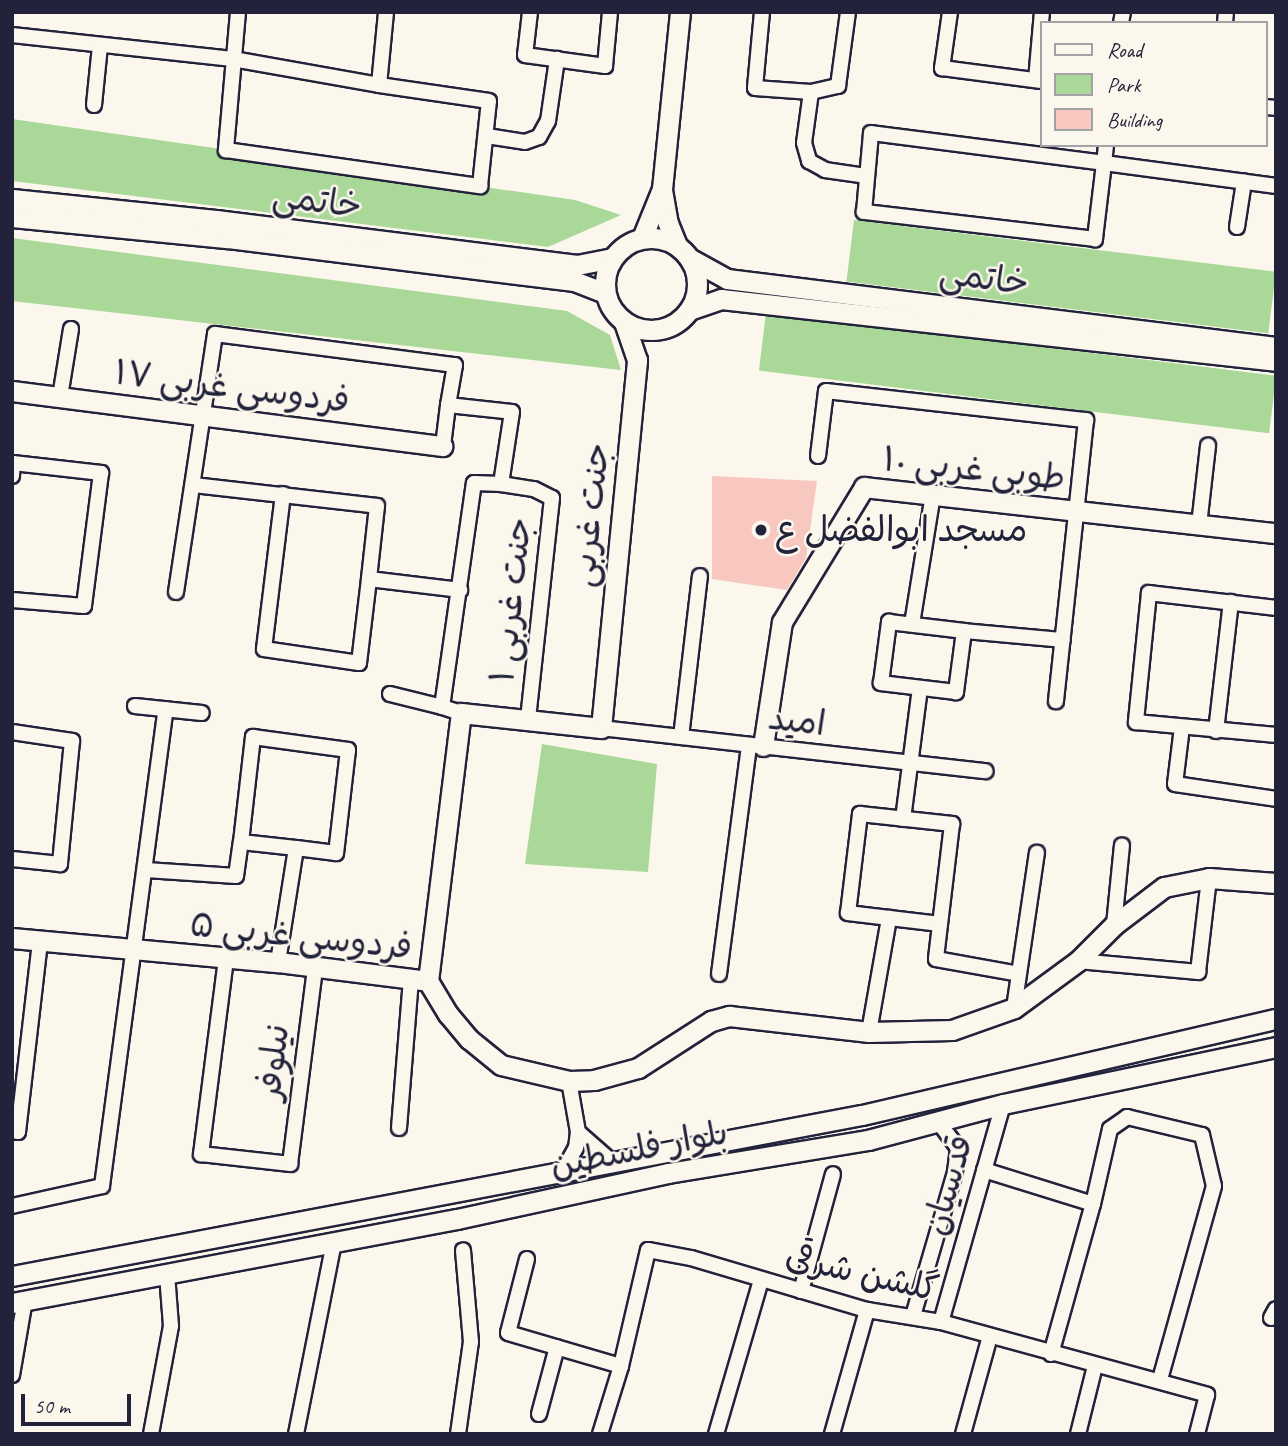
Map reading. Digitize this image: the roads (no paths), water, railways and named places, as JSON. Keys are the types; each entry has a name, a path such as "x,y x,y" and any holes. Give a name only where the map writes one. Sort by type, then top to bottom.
{"main road":[{"path":"680,12 662,189 668,223 683,252 697,284 683,316 650,330 624,322 615,314 605,293 604,281 612,258 630,242 642,238 654,237 683,252"},
{"path":"642,238 662,189"},
{"name":"خاتمی","path":"12,199 216,220 577,265 612,258"},
{"name":"خاتمی","path":"12,217 228,238 575,282 605,293"},
{"name":"خاتمی","path":"683,252 727,279 1276,347"},
{"name":"خاتمی","path":"683,316 721,299 1276,362"},
{"name":"جنت غربی","path":"601,728 636,372 649,347 683,316"},
{"path":"624,322 635,351 636,372"},
{"name":"فردوسی غربی ۱۷","path":"12,391 443,446"},
{"name":"طوبی غربی ۱۰","path":"756,745 782,622 864,487 1276,533"},
{"path":"420,980 461,713 601,728"},
{"name":"فردوسی غربی ۵","path":"12,938 278,962 420,980 456,1023 502,1065 569,1081 594,1080 638,1068 711,1021 729,1016 869,1032 952,1030 1014,1008 1078,961 1114,925 1164,887 1209,878 1276,883"},
{"name":"بلوار فلسطین","path":"12,1276 862,1115 1276,1019"},
{"name":"بلوار فلسطین","path":"19,1302 334,1242 668,1173 868,1140 1003,1104 1276,1047"},
{"path":"862,1115 868,1140"}],"street":[{"path":"12,35 233,59 489,101 480,186 226,150 233,59 238,12"},
{"path":"379,85 386,12"},
{"path":"530,12 525,55 605,66 610,12"},
{"path":"762,12 755,88 811,92 838,86 848,12"},
{"path":"950,12 942,68 1039,80 1040,57"},
{"path":"94,105 100,46"},
{"path":"487,136 525,142 539,137 548,121 557,59"},
{"path":"811,92 804,143 809,161 825,170 866,176"},
{"path":"1106,147 1104,163 1095,239 864,212 871,133 1104,163 1276,186"},
{"path":"1237,227 1244,182"},
{"path":"60,397 71,329"},
{"path":"176,592 215,334 455,365 443,446"},
{"path":"818,456 826,391 1086,420 1056,701"},
{"path":"442,707 474,482 501,484 512,412 448,405"},
{"path":"1199,524 1208,446"},
{"path":"12,476 13,463 101,473 84,606 12,600"},
{"name":"جنت غربی ۱","path":"501,484 534,489 552,498 528,720"},
{"path":"194,485 283,494 377,506 359,663 264,649 283,494"},
{"path":"912,625 933,495"},
{"path":"681,737 700,576"},
{"path":"369,579 460,590"},
{"path":"1276,608 1149,593 1136,722 1276,735"},
{"path":"1216,731 1231,603"},
{"path":"964,631 956,692 881,683 888,622 1063,640"},
{"path":"903,819 920,688"},
{"path":"390,694 461,713"},
{"path":"135,706 202,713"},
{"path":"12,1206 102,1186 166,709"},
{"path":"1182,727 1175,784 1276,799"},
{"name":"امید","path":"601,728 911,765 986,771"},
{"path":"12,732 72,741 60,864 12,859"},
{"path":"146,870 236,876 253,737 348,750 336,853 241,842"},
{"path":"719,974 756,745"},
{"path":"940,923 848,913 860,814 952,824 936,959 1019,974"},
{"path":"1114,925 1122,845"},
{"path":"278,962 296,848"},
{"path":"1014,1008 1037,853"},
{"path":"1078,961 1198,972 1209,878"},
{"path":"869,1032 889,918"},
{"path":"12,1131 18,1132 40,942"},
{"name":"نیلوفر","path":"226,959 201,1154 290,1164 314,968"},
{"path":"399,1128 420,980"},
{"path":"563,1171 576,1148 578,1132 569,1081"},
{"name":"قدسیان","path":"941,1322 1003,1104"},
{"path":"1051,1354 1093,1204 1110,1129 1127,1117 1202,1135 1214,1186 1160,1380"},
{"name":"قدسیان","path":"913,1316 956,1172 958,1148 938,1121"},
{"path":"578,1132 611,1161"},
{"path":"984,1170 1093,1204"},
{"path":"801,1291 833,1174"},
{"path":"296,1434 334,1242"},
{"path":"458,1434 471,1342 463,1250"},
{"name":"گلشن شرقی","path":"600,1434 621,1366 648,1250 691,1258 867,1310 941,1322 1207,1395 1196,1434"},
{"path":"527,1259 508,1333 621,1366"},
{"path":"151,1434 171,1326 167,1274"},
{"path":"716,1434 761,1280"},
{"path":"12,1375 19,1302"},
{"path":"832,1434 867,1310"},
{"path":"963,1434 990,1336"},
{"path":"538,1414 557,1347"},
{"path":"1078,1434 1095,1366"}],"place":[{"name":"مسجد ابوالفضل ع","path":"761,530"}]}
